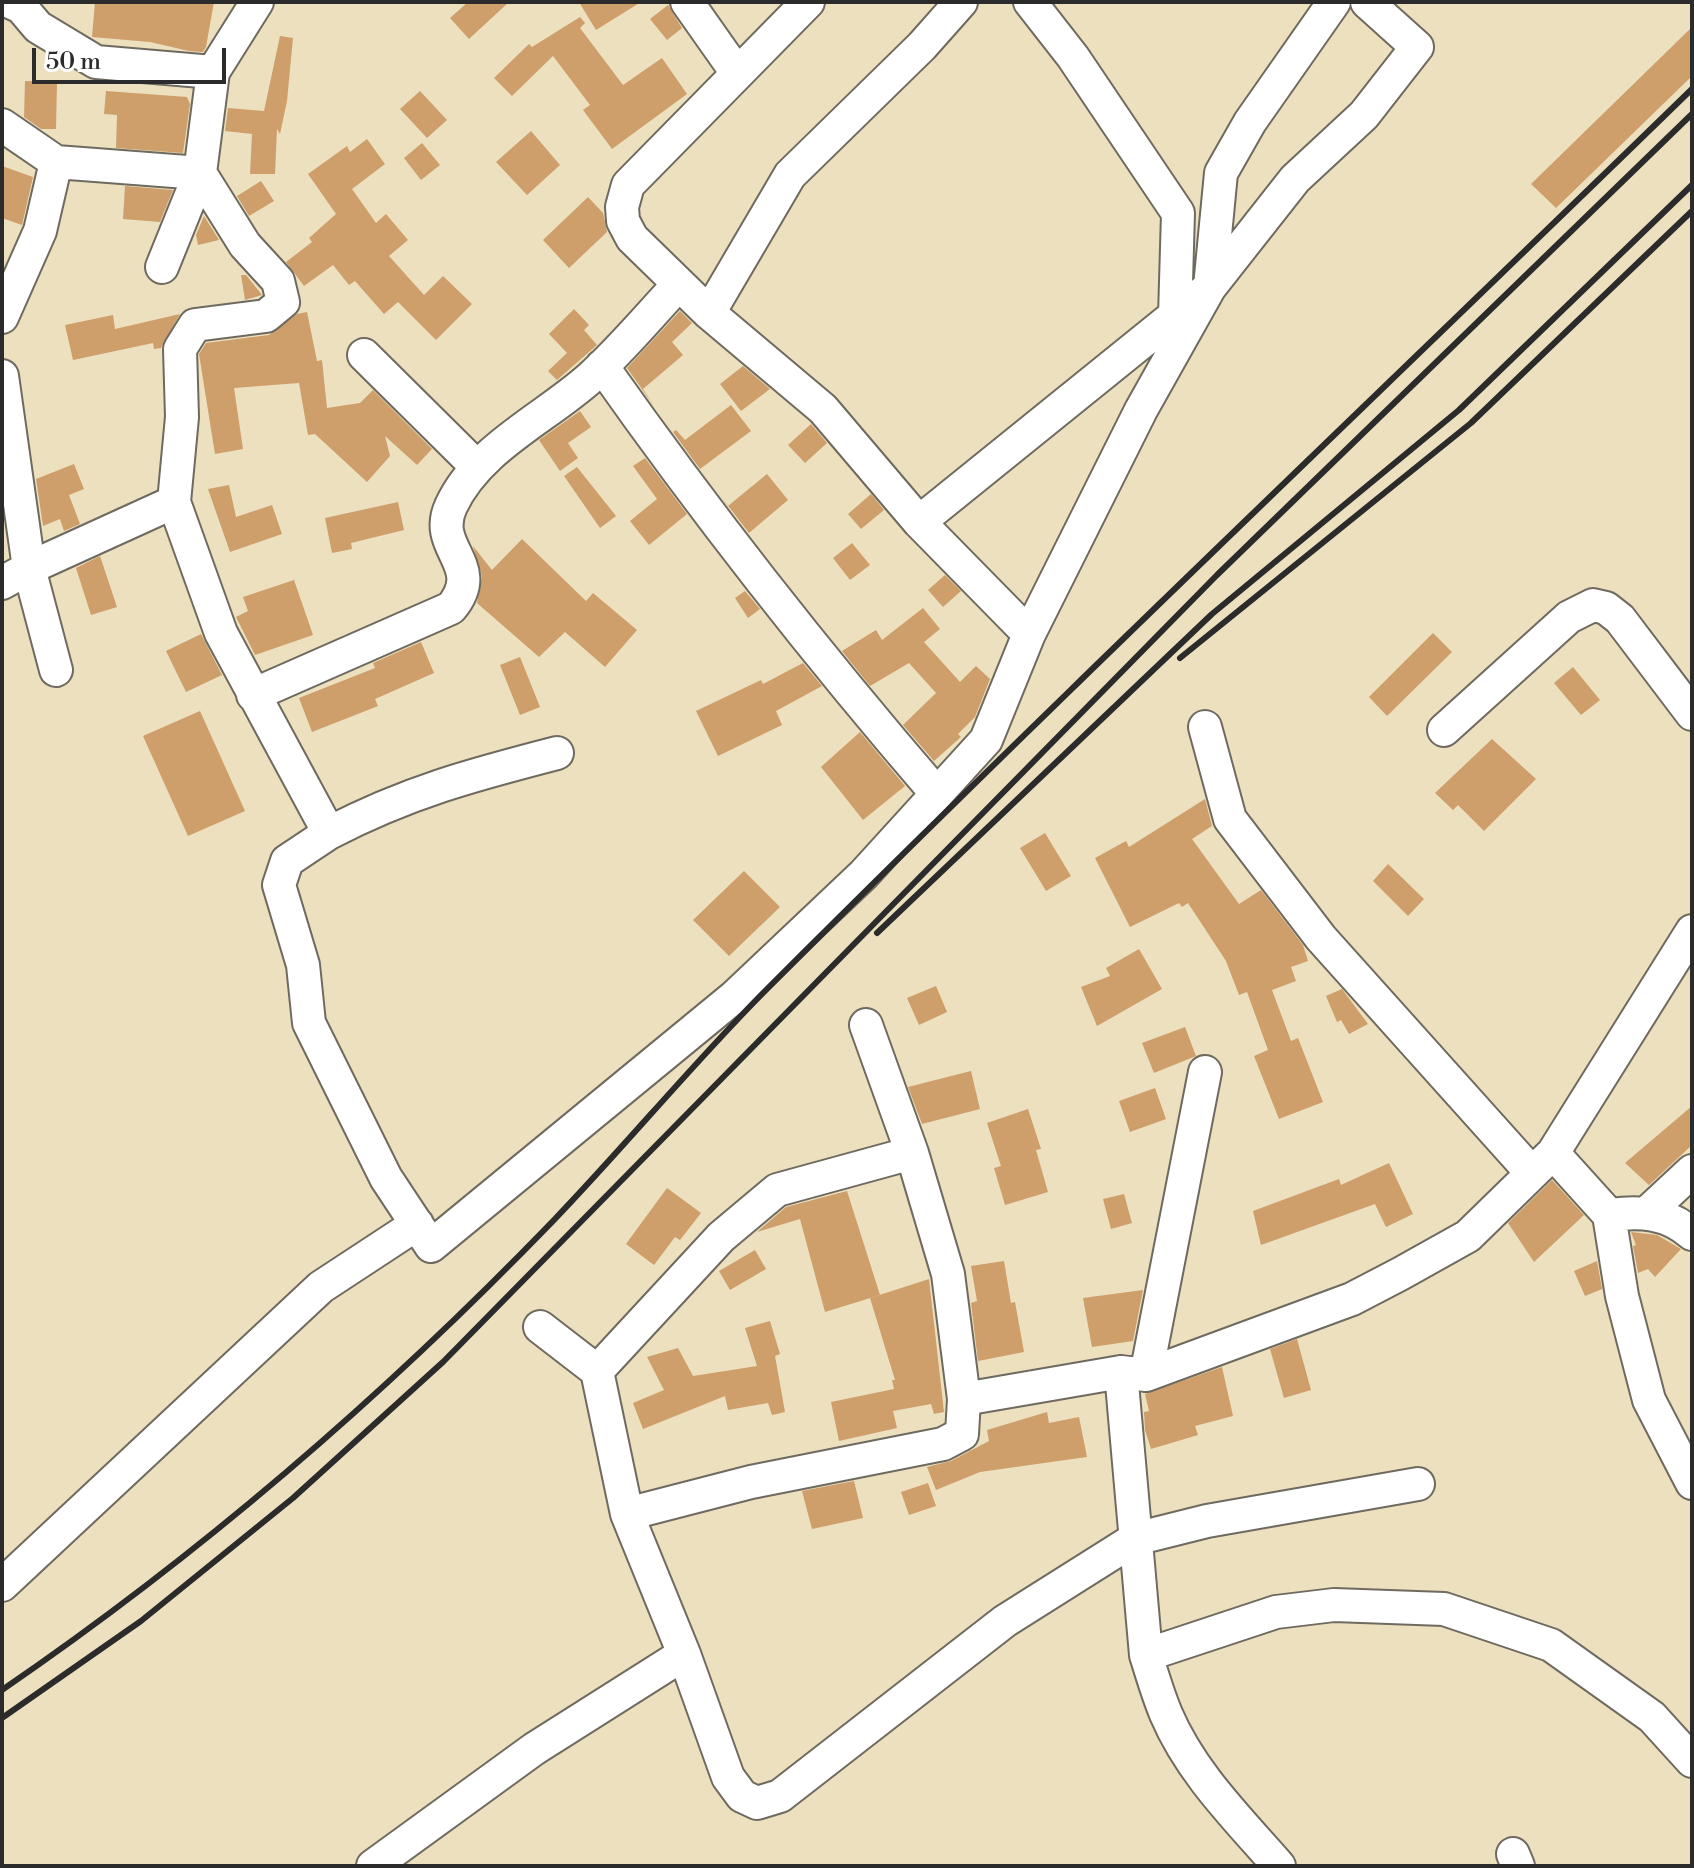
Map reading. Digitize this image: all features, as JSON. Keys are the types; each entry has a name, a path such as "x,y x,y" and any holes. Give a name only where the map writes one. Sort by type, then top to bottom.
{"street":[{"path":"10,2 21,7 38,27 96,62 213,72"},
{"path":"162,267 200,173 213,72 257,2"},
{"path":"687,2 737,73"},
{"path":"808,2 628,185 623,221 632,238 709,313 823,409 919,522 1029,634"},
{"path":"709,313 790,175 922,46 961,2"},
{"path":"1030,2 1073,57 1178,213 1175,316"},
{"path":"919,522 1210,287 1221,173 1250,122 1334,2"},
{"path":"557,753 442,782 383,805 329,833 287,861 279,885 303,965 309,1023 386,1178 431,1246 734,997 864,874 986,740 1029,634 1141,410 1210,287 1295,179 1364,115 1417,47 1367,2"},
{"path":"2,125 56,162 200,173"},
{"path":"2,317 40,231 56,162"},
{"path":"200,173 245,245 278,281 283,302 266,316 195,325 188,333 180,349 182,417 174,502 221,633 329,833"},
{"path":"253,695 451,608 463,593 465,575 445,529 450,507 477,467 602,366 679,284"},
{"path":"364,355 477,467"},
{"path":"602,366 676,471 826,666 937,794"},
{"path":"2,376 15,576 56,670"},
{"path":"15,576 174,502"},
{"path":"1444,730 1569,617 1593,605 1606,608 1620,619 1692,714"},
{"path":"1205,727 1230,819 1321,938 1542,1163 1609,1215 1648,1212 1668,1218 1692,1234"},
{"path":"964,1399 1134,1373 1352,1299 1468,1236 1542,1163 1692,931"},
{"path":"1660,982 1692,972"},
{"path":"627,1514 751,1482 943,1444 962,1434 964,1399 948,1274 912,1153 866,1025"},
{"path":"1205,1072 1134,1373 1135,1539 1146,1655 1166,1715 1192,1760 1228,1810 1279,1866"},
{"path":"597,1371 721,1237 777,1190 912,1153"},
{"path":"1648,1212 1692,1171"},
{"path":"1609,1215 1622,1296 1649,1400 1692,1483"},
{"path":"2,1585 321,1287 417,1224"},
{"path":"540,1327 597,1371 627,1514 684,1654 728,1777 742,1796 757,1803 780,1796 1005,1621 1135,1539 1207,1521 1418,1484"},
{"path":"1146,1655 1276,1612 1334,1605 1444,1609 1551,1645 1652,1717 1692,1761"},
{"path":"373,1866 406,1856 534,1749 684,1654"}],"building":[{"path":"95,2 214,2 206,47 203,52 189,51 150,42 92,37"},
{"path":"468,2 509,2 469,39 450,18"},
{"path":"579,2 641,2 596,30"},
{"path":"668,5 682,28 667,40 650,19"},
{"path":"580,17 585,23 580,28 623,85 662,58 687,94 612,149 583,110 590,105 553,56 512,96 494,78 529,44 532,47"},
{"path":"1692,27 1692,76 1556,208 1531,184"},
{"path":"280,36 293,38 287,101 280,134 277,129 275,174 250,174 252,134 225,131 228,108 264,111"},
{"path":"25,81 57,82 56,129 41,129 24,117"},
{"path":"106,91 187,97 190,104 183,153 116,148 117,115 104,114"},
{"path":"420,91 447,120 427,138 400,109"},
{"path":"531,131 560,165 527,195 496,162"},
{"path":"367,139 385,164 352,189 376,223 386,214 408,240 389,256 424,295 443,276 472,304 436,340 398,302 384,314 355,281 349,285 333,265 304,286 286,262 312,242 309,238 336,214 308,174 347,146 350,152"},
{"path":"422,143 440,165 421,180 404,158"},
{"path":"2,166 33,177 22,225 2,218"},
{"path":"261,181 274,201 249,216 237,196"},
{"path":"125,186 173,190 160,222 123,219"},
{"path":"588,197 603,213 607,232 569,268 543,240"},
{"path":"204,216 219,240 198,245 196,235"},
{"path":"241,275 246,275 262,295 245,300"},
{"path":"574,309 589,325 584,330 597,345 557,380 548,371 567,353 549,334"},
{"path":"680,311 692,323 672,342 683,355 643,389 654,406 627,368"},
{"path":"307,312 317,361 322,360 327,408 360,403 373,390 432,449 417,465 385,436 390,456 367,482 315,434 308,435 299,383 234,388 243,449 215,454 199,354 206,343 269,335 297,314"},
{"path":"180,314 161,348 154,349 153,343 73,360 65,325 113,315 115,329"},
{"path":"743,366 770,389 741,411 720,384"},
{"path":"731,405 751,431 700,469 673,432 676,430 685,440"},
{"path":"580,411 591,427 568,443 578,458 560,471 539,440"},
{"path":"811,424 827,443 805,463 788,445"},
{"path":"645,458 687,514 649,545 630,521 657,499 633,466"},
{"path":"74,464 84,489 69,495 80,524 64,531 60,519 43,526 36,479"},
{"path":"577,467 616,516 600,528 564,476"},
{"path":"767,474 788,500 749,533 728,506"},
{"path":"229,485 236,517 272,505 282,534 230,552 208,489"},
{"path":"871,494 884,510 861,529 848,514"},
{"path":"398,502 404,530 351,543 352,549 332,553 325,518"},
{"path":"522,539 586,601 593,593 637,630 605,667 565,632 539,657 477,603 482,577 473,546 492,570"},
{"path":"852,543 870,565 850,580 833,558"},
{"path":"100,556 117,607 91,615 76,568"},
{"path":"945,575 961,591 943,607 928,590"},
{"path":"294,580 313,635 255,655 236,617 248,611 243,597"},
{"path":"745,591 760,609 748,618 735,598"},
{"path":"923,608 940,629 924,642 960,682 976,666 990,679 975,717 958,734 961,737 934,761 903,725 936,693 909,663 870,686 842,651 876,630 882,640"},
{"path":"1433,633 1452,652 1387,716 1369,697"},
{"path":"201,634 222,675 186,692 166,651"},
{"path":"421,642 434,673 375,699 378,706 312,732 299,698 375,668 373,663"},
{"path":"520,657 540,707 520,715 500,665"},
{"path":"803,663 822,686 776,711 782,725 718,756 696,711 761,680 763,684"},
{"path":"1573,667 1600,700 1581,715 1554,683"},
{"path":"200,711 245,811 188,836 143,736"},
{"path":"860,732 905,786 863,820 821,767"},
{"path":"1492,739 1536,779 1484,831 1458,805 1453,810 1435,793"},
{"path":"1205,799 1212,826 1192,839 1239,904 1261,890 1303,945 1308,961 1291,967 1296,981 1272,990 1291,1041 1298,1038 1323,1102 1279,1119 1254,1056 1268,1050 1247,992 1239,995 1226,961 1188,903 1182,907 1179,903 1130,927 1095,858 1126,841 1129,847"},
{"path":"1045,833 1071,876 1046,891 1020,848"},
{"path":"1388,864 1424,899 1408,916 1373,881"},
{"path":"744,871 780,907 729,956 693,920"},
{"path":"1139,949 1162,989 1097,1026 1081,987 1110,976 1106,968"},
{"path":"936,986 947,1012 919,1025 907,998"},
{"path":"1342,989 1368,1024 1349,1034 1341,1020 1337,1022 1326,996"},
{"path":"1185,1027 1196,1056 1154,1073 1142,1043"},
{"path":"971,1071 980,1109 922,1124 908,1087"},
{"path":"1155,1088 1166,1119 1130,1132 1119,1101"},
{"path":"1692,1106 1692,1145 1649,1185 1625,1163"},
{"path":"1028,1109 1041,1149 1036,1150 1048,1192 1005,1205 994,1168 1001,1166 987,1123"},
{"path":"1389,1163 1413,1214 1386,1227 1375,1204 1261,1245 1253,1211 1339,1179 1341,1185"},
{"path":"1552,1180 1584,1215 1534,1262 1508,1223"},
{"path":"667,1188 701,1213 680,1240 675,1237 654,1265 626,1244"},
{"path":"847,1191 880,1295 825,1312 800,1219 757,1232 786,1207"},
{"path":"1124,1194 1132,1223 1111,1229 1103,1199"},
{"path":"1631,1232 1657,1235 1681,1249 1655,1277 1648,1269 1638,1273 1633,1246 1636,1245"},
{"path":"755,1250 766,1269 730,1290 719,1271"},
{"path":"1004,1261 1024,1352 978,1361 971,1303 977,1301 971,1266"},
{"path":"1597,1261 1602,1289 1585,1296 1574,1271"},
{"path":"929,1279 944,1412 934,1414 931,1404 893,1411 897,1428 839,1441 831,1402 894,1389 892,1380 895,1380 870,1298"},
{"path":"1143,1290 1133,1341 1092,1347 1083,1298"},
{"path":"770,1321 780,1354 775,1356 785,1412 772,1415 768,1403 728,1410 725,1396 643,1429 633,1403 664,1390 647,1357 678,1348 693,1376 757,1366 745,1328"},
{"path":"1297,1339 1311,1390 1284,1398 1270,1349"},
{"path":"1222,1367 1233,1416 1195,1426 1198,1435 1151,1449 1145,1430 1144,1412 1149,1411 1145,1394"},
{"path":"1047,1412 1049,1423 1079,1417 1087,1457 980,1472 936,1490 927,1467 951,1461 989,1441 987,1430"},
{"path":"854,1481 863,1518 812,1529 802,1491"},
{"path":"928,1483 936,1506 909,1515 901,1492"}],"railway":[{"path":"2,1690 76,1638 220,1527 425,1348 554,1220 741,1016 882,874 1692,89"},
{"path":"2,1718 141,1621 293,1498 443,1362 1217,575 1692,114"},
{"path":"877,933 1212,614 1459,410 1692,185"},
{"path":"1180,658 1471,423 1692,211"}]}
